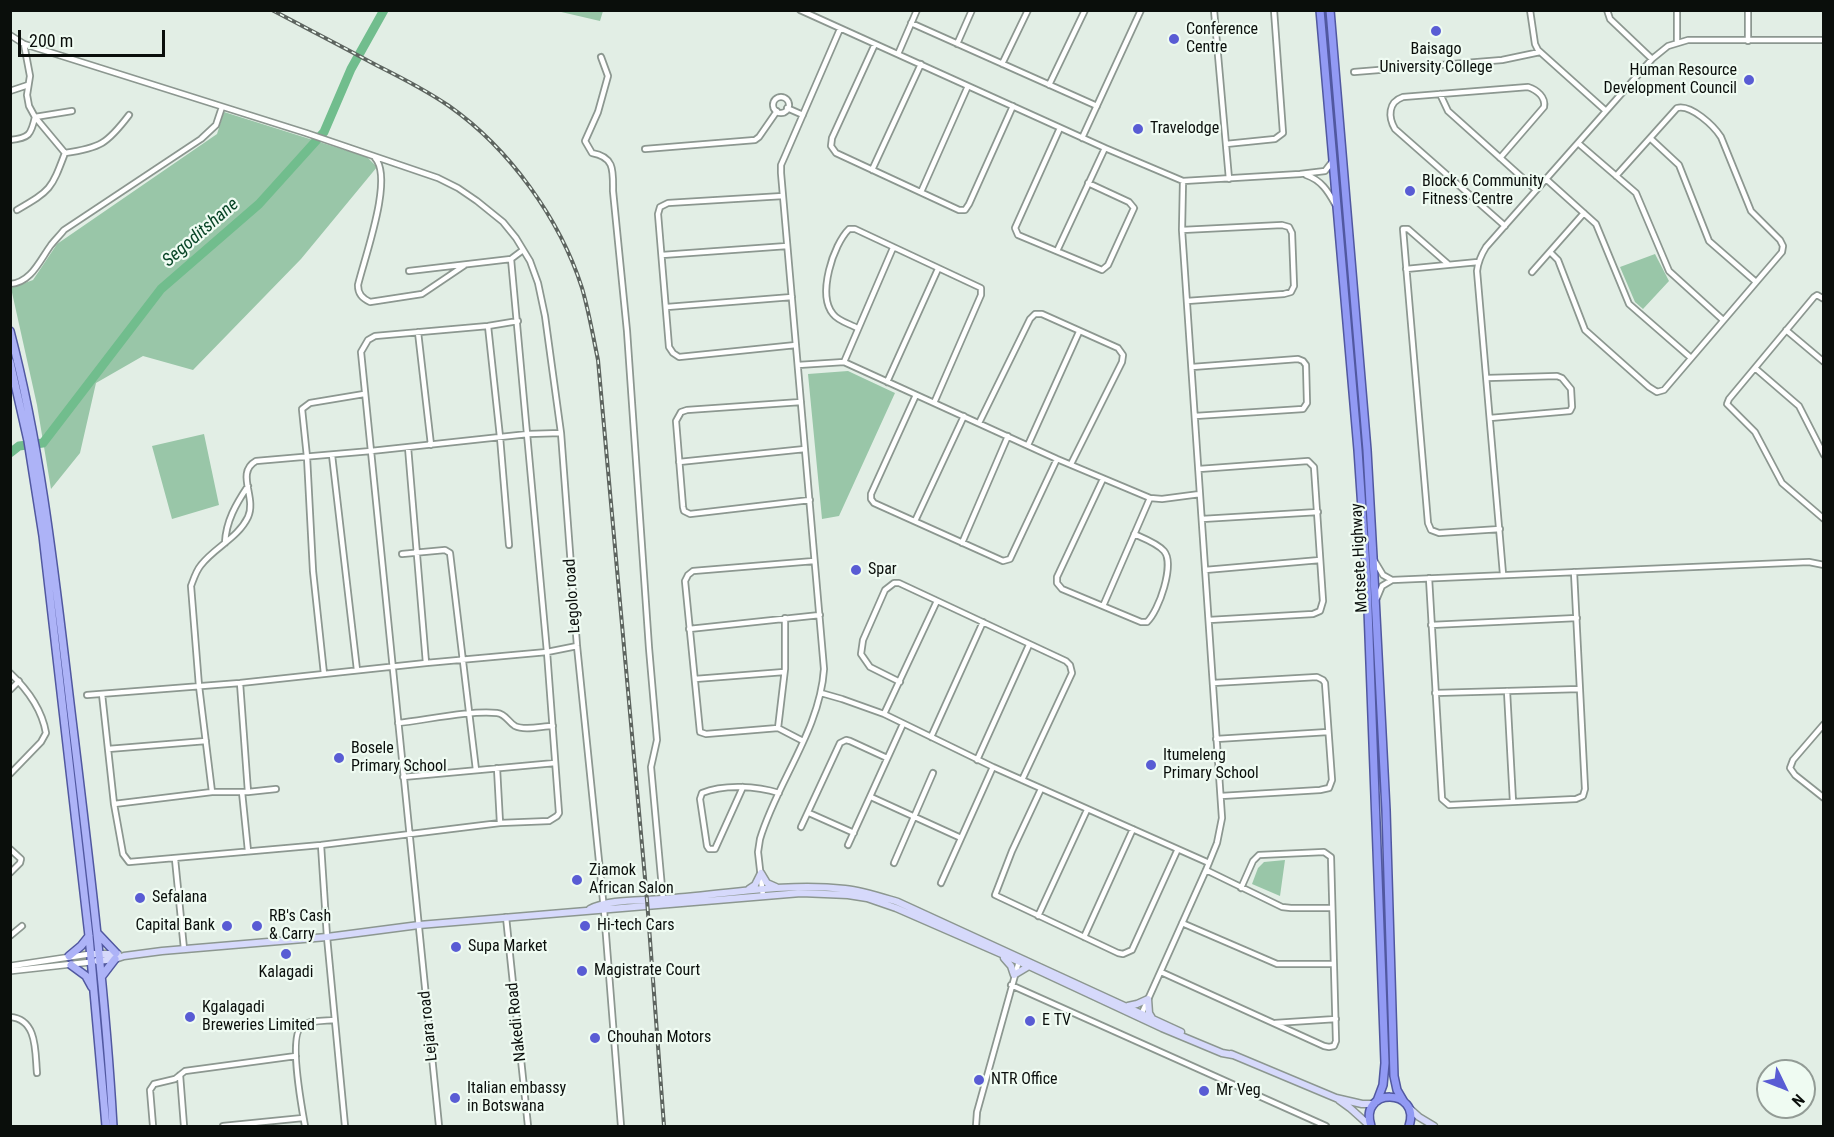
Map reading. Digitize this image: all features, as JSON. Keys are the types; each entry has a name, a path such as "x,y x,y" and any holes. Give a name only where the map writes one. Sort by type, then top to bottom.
{"highway":[{"name":"Motsete Highway","path":"1320,10 1359,450 1367,583 1385,1063 1383,1085 1369,1114 1370,1126"},
{"name":"Motsete Highway","path":"1331,10 1366,438 1376,603 1386,810 1393,1061 1397,1090 1411,1118 1409,1126"},
{"path":"1376,1102 1382,1098 1393,1097 1405,1104"}],"main road":[{"path":"10,332 32,442 98,934 113,1126"},
{"path":"10,362 32,442"},
{"path":"38,484 89,936 106,1126"},
{"path":"748,890 755,885 761,873 768,883 779,888"},
{"path":"603,907 763,892 779,888 845,889 867,893 1141,1015 1336,1098 1362,1104 1376,1102"},
{"path":"91,958 590,910 748,890 848,895 897,905 1222,1053 1233,1055"},
{"path":"98,934 115,956"},
{"path":"69,956 89,936"},
{"path":"999,953 1009,962 1014,975 1029,966"},
{"path":"102,977 115,956"},
{"path":"71,965 86,976 94,992"},
{"path":"1125,1006 1148,999 1152,1018"},
{"path":"1336,1098 1370,1126"},
{"path":"1405,1104 1419,1117 1434,1126"}],"street":[{"path":"800,10 840,30 1183,181 1325,171 1331,166 1333,160"},
{"path":"898,54 917,10"},
{"path":"957,44 972,10"},
{"path":"1002,64 1028,10"},
{"path":"1049,85 1085,10"},
{"path":"1082,138 1141,10"},
{"path":"1214,10 1229,179"},
{"path":"1226,144 1275,139 1283,133 1274,10"},
{"path":"1530,10 1535,44 1540,52 1606,111"},
{"path":"1607,10 1610,19 1652,59"},
{"path":"1677,10 1677,42"},
{"path":"1748,10 1748,40"},
{"path":"911,24 1097,106"},
{"path":"763,892 758,852 760,839 803,741 821,693 824,669 781,165 840,30"},
{"name":"Legolo road","path":"10,35 24,44 306,133 438,178 458,188 503,222 523,250 538,283 545,316 561,433 577,646 603,907 621,1126"},
{"path":"1503,574 1477,271 1478,262 1486,247 1652,59 1668,46 1688,40 1824,40"},
{"path":"24,44 30,76 27,100 35,117 65,153"},
{"path":"875,44 832,138 831,146 836,153 959,210 965,210 969,204 1013,106"},
{"path":"1354,72 1502,60 1540,52"},
{"path":"601,57 608,76 598,112 585,141 592,153 602,155 610,163 612,169 627,331 657,740 651,767 663,899"},
{"path":"872,170 921,64"},
{"path":"10,91 28,85"},
{"path":"921,192 968,86"},
{"path":"1500,158 1544,107 1545,102 1539,93 1528,87 1398,98 1391,108 1392,124 1395,129 1504,226"},
{"path":"1440,94 1448,111 1536,190"},
{"path":"779,98 786,99 788,108 784,112 777,111 773,103 779,98"},
{"path":"1550,252 1558,260 1585,330 1657,392 1664,390 1782,252 1783,246 1780,240 1753,214 1718,133 1692,110 1683,106 1677,108 1616,176"},
{"path":"10,284 19,283 33,272 64,230 201,139 216,125 222,107"},
{"path":"788,108 803,115"},
{"path":"35,117 72,111"},
{"path":"645,149 755,140 777,111"},
{"path":"65,153 90,149 102,144 116,133 129,116"},
{"path":"10,140 23,139 29,135 35,117"},
{"path":"1060,128 1014,228 1018,235 1099,270 1104,270 1134,211 1132,203 1089,183"},
{"path":"1650,138 1679,165 1709,241 1756,282"},
{"path":"1578,143 1636,193 1670,273 1723,320"},
{"path":"1057,251 1105,148"},
{"path":"17,210 49,190 65,153"},
{"path":"373,156 379,162 382,185 374,228 358,285 360,295 370,302 422,294 465,265"},
{"path":"1300,174 1321,183 1327,189 1336,207"},
{"path":"1546,179 1598,226 1629,304 1691,358"},
{"path":"1141,1015 1209,863 1220,833 1222,818 1182,230 1183,181"},
{"path":"783,196 668,203 660,207 658,214 669,346 673,353 680,357 796,345"},
{"path":"1532,272 1584,213"},
{"path":"1182,230 1282,225 1289,227 1292,233 1294,286 1291,292 1187,301"},
{"path":"1448,264 1405,228 1402,232 1429,527 1439,533 1500,529"},
{"path":"857,328 831,313 826,291 826,277 841,240 849,229 978,286 982,292 934,403"},
{"path":"662,255 787,246"},
{"path":"844,362 892,248"},
{"path":"409,272 511,260 523,250"},
{"path":"102,694 114,804 126,860 134,862 175,859 321,845 500,823 549,821 557,816 559,813 548,652 511,260"},
{"path":"1406,268 1478,262"},
{"path":"887,382 938,268"},
{"path":"1824,299 1815,295 1727,404 1755,432 1782,483 1824,519"},
{"path":"667,307 792,297"},
{"path":"979,423 1032,316 1042,314 1118,348 1123,355 1071,464"},
{"path":"431,445 418,332 518,321"},
{"path":"488,326 509,545"},
{"path":"1786,330 1824,362"},
{"name":"Lejara road","path":"418,332 375,336 368,340 362,352 364,394 439,1126"},
{"path":"1028,445 1079,332"},
{"path":"1192,367 1298,359 1306,365 1307,403 1303,409 1195,416"},
{"path":"798,365 844,362 1057,459 1150,498 1162,499 1200,494"},
{"path":"1755,368 1799,406 1824,455"},
{"path":"1487,378 1557,375 1567,381 1571,389 1572,407 1570,411 1490,418"},
{"path":"324,674 313,571 302,409 310,403 364,394"},
{"path":"916,395 871,496 874,503 962,543 1003,561 1010,559 1057,459"},
{"path":"801,402 681,412 676,421 683,507 684,511 690,514 810,500"},
{"path":"915,520 964,416"},
{"path":"212,792 191,586 201,565 236,535 249,515 247,468 256,461 528,434 561,433"},
{"path":"962,543 1008,436"},
{"path":"408,447 426,663"},
{"path":"680,462 805,449"},
{"path":"332,455 357,670"},
{"path":"1198,469 1308,461 1314,467 1318,512 1323,607 1317,613 1209,620"},
{"path":"1103,479 1056,580 1062,589 1141,622 1147,622 1152,617 1167,579 1168,558 1160,547 1134,534"},
{"path":"225,543 228,521 248,486"},
{"path":"1103,606 1150,498"},
{"path":"1202,519 1318,512"},
{"path":"402,554 445,550 450,553 476,770"},
{"path":"1373,557 1383,575 1392,580"},
{"path":"1205,570 1320,560"},
{"path":"803,741 778,728 706,734 700,732 685,581 693,571 814,561"},
{"path":"1376,603 1382,586 1392,580 1809,562 1822,564"},
{"path":"1429,578 1442,799 1449,805 1576,799 1585,793 1574,572"},
{"path":"900,682 870,667 861,654 863,640 885,590 894,583 899,583 1066,661 1072,673 1022,780"},
{"path":"884,714 937,601"},
{"path":"689,628 820,615"},
{"path":"778,728 784,672 785,618"},
{"path":"1431,625 1577,618"},
{"path":"931,737 983,622"},
{"path":"977,760 1029,645"},
{"path":"87,695 240,683 548,652 577,646"},
{"path":"695,679 784,672"},
{"path":"10,673 19,681 41,714 45,733 41,742 10,774"},
{"path":"1213,682 1320,677 1325,683 1332,780 1329,788 1320,790 1221,796"},
{"path":"10,690 19,681"},
{"path":"240,683 249,792"},
{"path":"1435,693 1580,689"},
{"path":"1508,691 1513,802"},
{"path":"821,693 884,714 977,760 1133,829 1177,851 1209,863"},
{"path":"398,723 496,713 503,714 513,725 520,728 553,726"},
{"path":"848,845 903,724"},
{"path":"1824,724 1793,760 1790,768 1795,776 1824,798"},
{"path":"1818,731 1824,735"},
{"path":"1216,739 1328,732"},
{"path":"108,749 206,741"},
{"path":"801,827 842,741 850,741 887,758"},
{"path":"403,777 555,762"},
{"path":"941,882 993,767"},
{"path":"497,768 500,823"},
{"path":"894,863 933,773"},
{"path":"743,787 715,849 709,849 700,799 702,792 743,787 761,787 780,793"},
{"path":"114,804 212,792 276,789"},
{"path":"1041,789 994,892 996,897 1118,953 1123,954 1132,950 1177,851"},
{"path":"242,792 248,851"},
{"path":"871,797 961,838"},
{"path":"1038,916 1088,810"},
{"path":"809,813 854,833"},
{"path":"1084,937 1133,829"},
{"path":"321,845 334,1020 345,1126"},
{"path":"10,849 21,860 10,873"},
{"path":"1161,972 1273,1024 1329,1047 1334,1046 1336,1019 1329,855 1324,852 1259,855 1253,861 1241,888"},
{"path":"175,859 184,949"},
{"path":"1206,870 1287,908 1332,908"},
{"name":"Nakedi Road","path":"506,917 528,1126"},
{"path":"1182,924 1277,964 1334,964"},
{"path":"10,936 22,926"},
{"path":"10,966 69,956 91,958"},
{"path":"10,971 71,965 91,958"},
{"path":"976,1126 977,1112 1019,959"},
{"path":"1011,985 1326,1126"},
{"path":"10,1017 21,1019 31,1030 37,1073"},
{"path":"1273,1024 1336,1019"},
{"path":"304,1126 296,1056 296,1035 300,1027 306,1024 334,1020"},
{"path":"153,1126 150,1090 152,1085 175,1079 185,1071 296,1056"},
{"path":"180,1075 184,1126"},
{"path":"223,1126 303,1118"}],"green space":[{"path":"603,10 600,21 557,11"},
{"path":"224,112 367,157 377,167 301,259 193,370 143,356 96,383 80,453 51,489 37,405 11,288 33,280 57,244 217,134"},
{"path":"1655,254 1669,281 1643,309 1635,302 1620,267"},
{"path":"848,371 895,393 839,516 822,519 808,374"},
{"path":"204,434 219,505 172,519 152,446"},
{"path":"1285,860 1280,896 1252,884 1258,868 1264,862"}],"waterway":[{"name":"Segoditshane","path":"10,453 19,446 43,443 161,289 259,204 324,132 351,69 384,10"}],"railway":[{"path":"272,10 423,90 471,123 492,142 530,187 560,236 582,288 598,360 647,900 664,1126"}],"place":[{"name":"Baisago University College","path":"1436,31"},
{"name":"Conference Centre","path":"1174,39"},
{"name":"Human Resource Development Council","path":"1749,80"},
{"name":"Travelodge","path":"1138,129"},
{"name":"Block 6 Community Fitness Centre","path":"1410,191"},
{"name":"Spar","path":"856,570"},
{"name":"Bosele Primary School","path":"339,758"},
{"name":"Itumeleng Primary School","path":"1151,765"},
{"name":"Ziamok African Salon","path":"577,880"},
{"name":"Sefalana","path":"140,898"},
{"name":"Capital Bank","path":"227,926"},
{"name":"RB's Cash & Carry","path":"257,926"},
{"name":"Hi-tech Cars","path":"585,926"},
{"name":"Supa Market","path":"456,947"},
{"name":"Kalagadi","path":"286,954"},
{"name":"Magistrate Court","path":"582,971"},
{"name":"Kgalagadi Breweries Limited","path":"190,1017"},
{"name":"E TV","path":"1030,1021"},
{"name":"Chouhan Motors","path":"595,1038"},
{"name":"NTR Office","path":"979,1080"},
{"name":"Mr Veg","path":"1204,1091"},
{"name":"Italian embassy in Botswana","path":"455,1098"}]}
